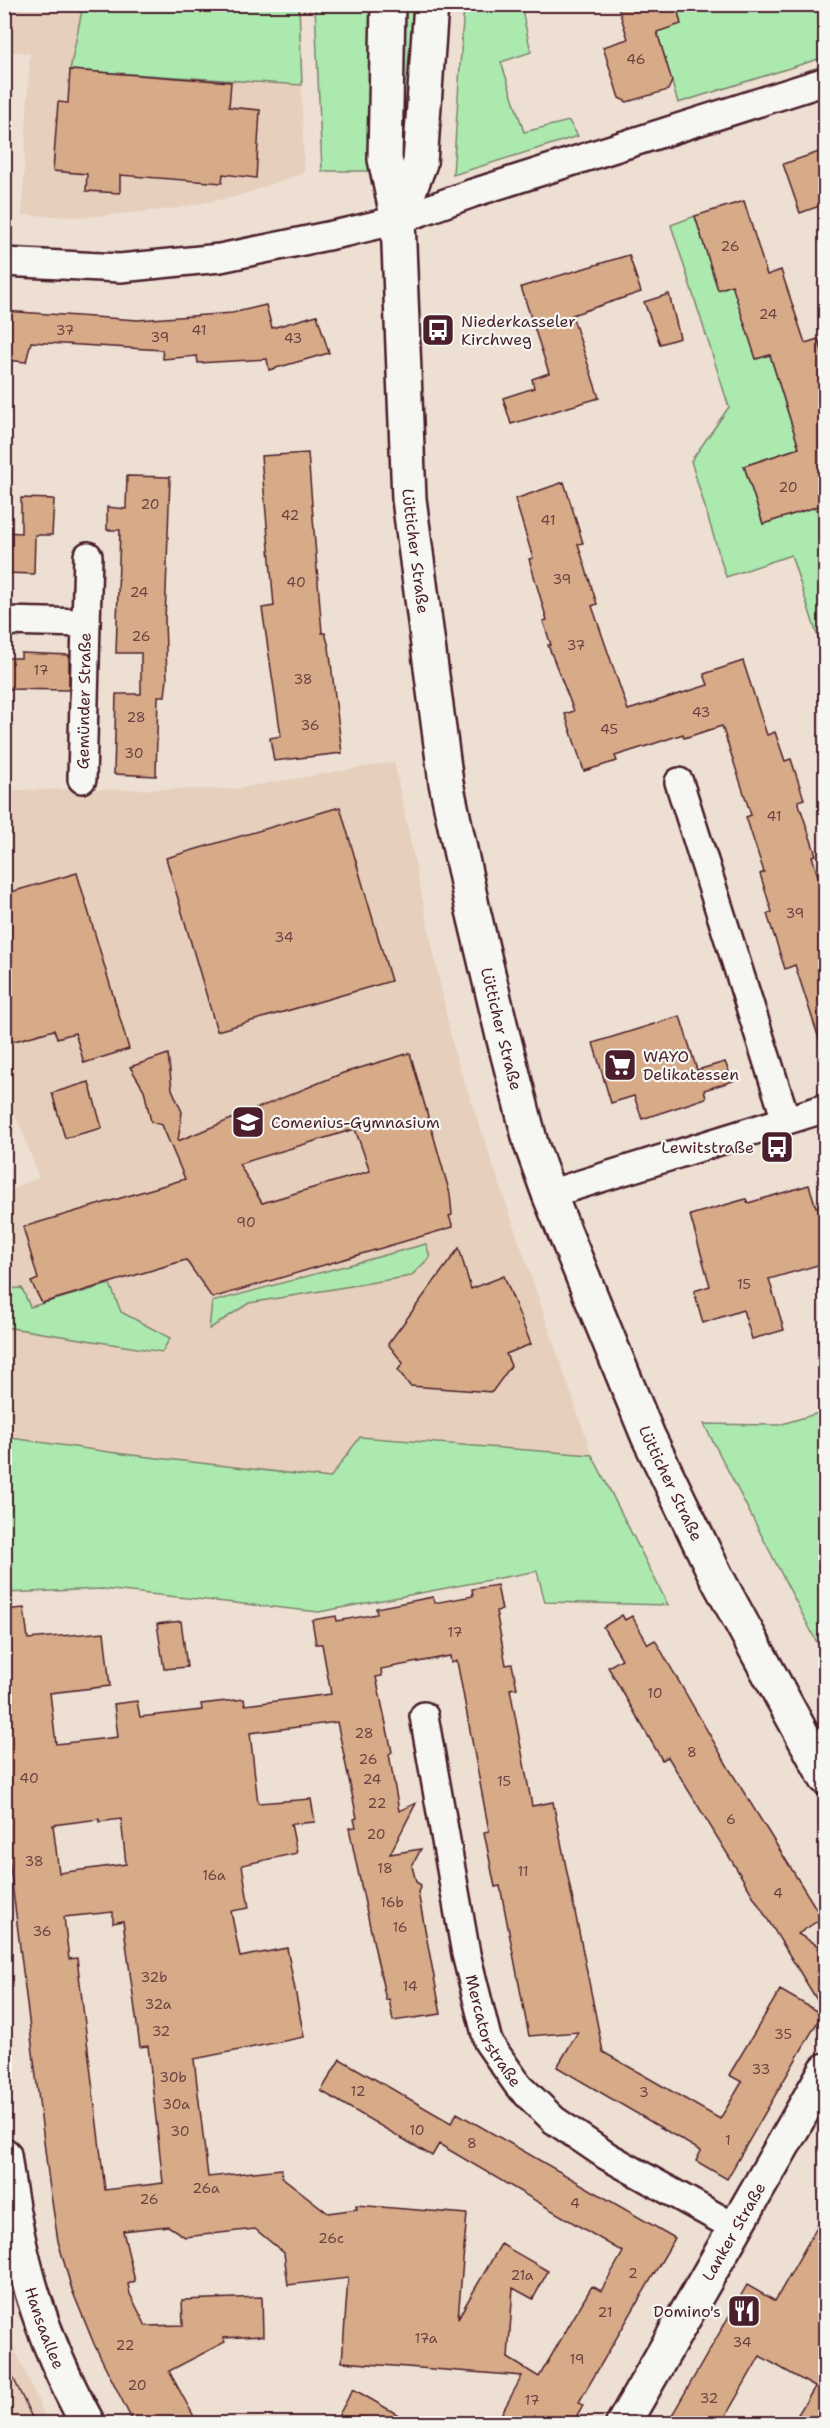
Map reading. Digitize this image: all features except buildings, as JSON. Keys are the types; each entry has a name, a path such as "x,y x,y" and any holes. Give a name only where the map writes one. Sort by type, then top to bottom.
{"main road":[{"name":"Lütticher Straße","path":"388,4 385,159 398,220 409,499 446,783 502,1032 531,1144 549,1194 652,1446 728,1598 825,1778"},
{"name":"Lütticher Straße","path":"398,220 420,163 431,4"},
{"name":"Lanker Straße","path":"623,2424 825,2070"},
{"name":"Hansaallee","path":"4,2156 19,2244 36,2310 55,2358 88,2424"}],"street":[{"path":"4,262 120,268 220,258 398,220 825,81"},
{"name":"Gemünder Straße","path":"82,779 88,556"},
{"name":"Gemünder Straße","path":"4,621 86,622"},
{"path":"679,782 786,1120"},
{"path":"549,1194 825,1108"},
{"name":"Mercatorstraße","path":"424,1716 466,1954 488,2042 518,2085 554,2120 607,2156 736,2228"}],"shaded area":[{"path":"4,5 299,5 304,173 238,196 171,209 86,217 22,215 30,53 5,51"},
{"name":"Comenius-Gymnasium","path":"394,762 454,1051 592,1455 360,1437 330,1478 123,1454 5,1437 5,1195 22,1184 39,1178 5,1092 5,790 234,789"},
{"path":"4,2321 10,2339 48,2423 5,2423"}],"green space":[{"path":"83,5 299,5 302,85 70,70"},
{"path":"315,5 371,5 369,171 322,171"},
{"path":"403,5 415,5 401,172"},
{"path":"464,5 524,5 523,15 531,52 501,62 524,132 569,121 578,136 453,175"},
{"path":"679,5 825,5 825,57 678,103 657,32 678,12"},
{"path":"695,216 718,289 732,285 770,355 799,448 744,466 763,524 815,507 816,510 825,507 825,659 791,555 726,577 691,461 729,407 671,225"},
{"path":"426,1244 430,1257 411,1276 249,1303 209,1329 212,1302"},
{"path":"110,1284 121,1312 170,1338 162,1352 5,1327 5,1289 22,1288 30,1307"},
{"path":"826,1411 825,1658 704,1424 779,1425"},
{"path":"4,1437 123,1454 330,1478 360,1437 592,1455 668,1605 545,1602 537,1571 319,1612 102,1589 5,1593"}],"tram line":[{"path":"4,2358 35,2424"}],"place":[{"name":"Niederkasseler Kirchweg","path":"438,330"},
{"name":"WAYO Delikatessen","path":"620,1065"},
{"name":"Comenius-Gymnasium","path":"248,1122"},
{"name":"Lewitstraße","path":"777,1147"},
{"name":"Domino's","path":"744,2311"}]}
